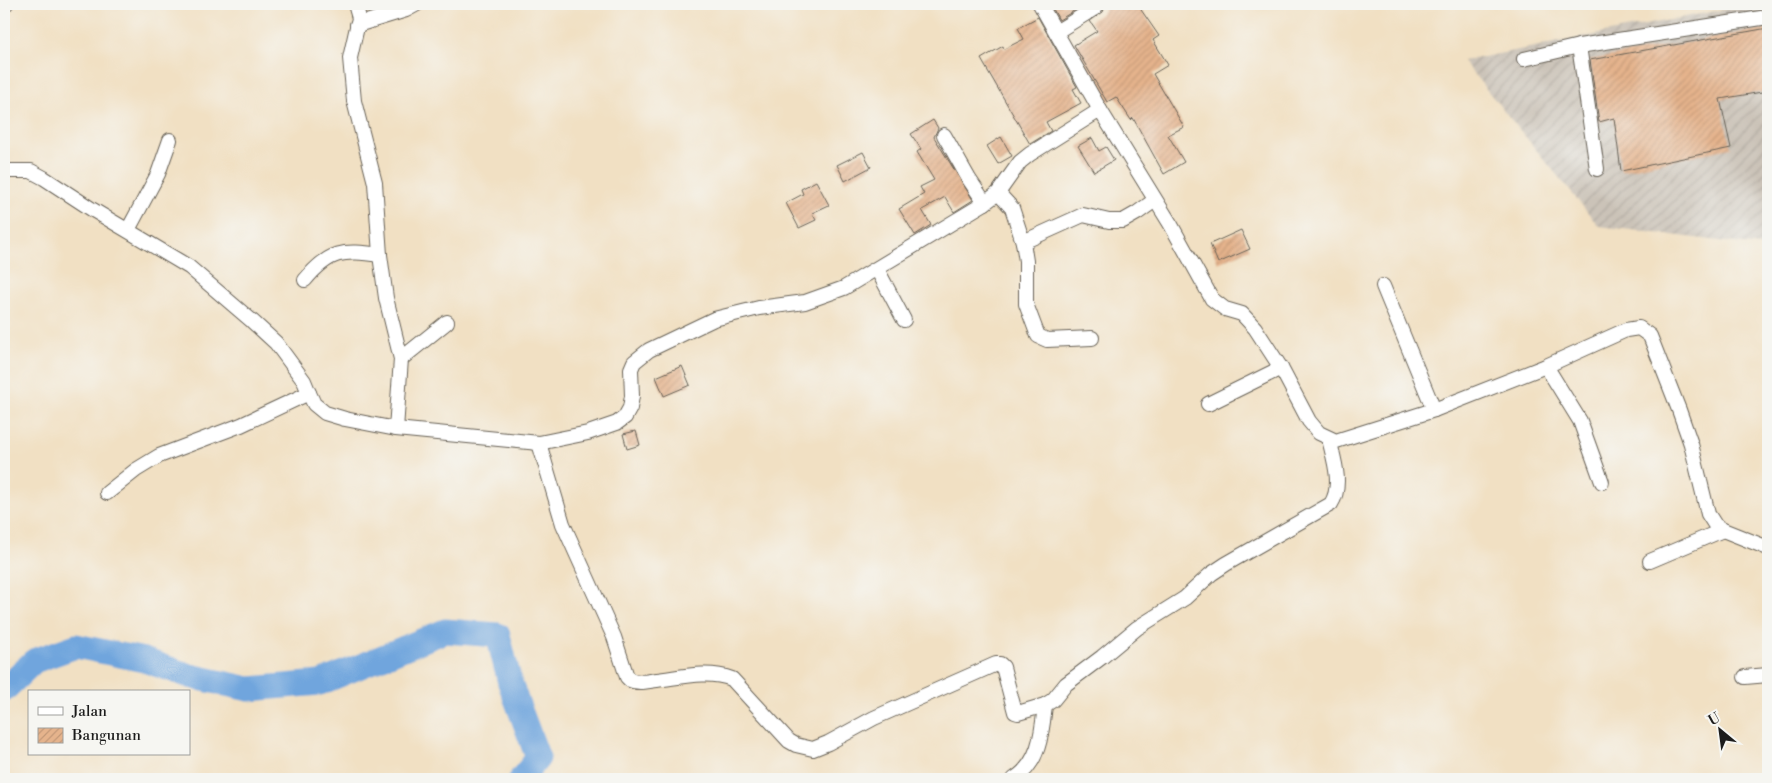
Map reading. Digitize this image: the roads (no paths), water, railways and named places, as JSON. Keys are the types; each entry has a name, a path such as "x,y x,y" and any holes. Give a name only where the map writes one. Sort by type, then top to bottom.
{"street":[{"path":"355,4 359,18 350,58 354,100 375,183 380,255 386,298 401,359 396,429"},
{"path":"357,26 399,13 417,4"},
{"path":"1040,4 1100,110 1212,299 1225,309 1242,314 1255,328 1281,368 1308,421 1319,433 1336,441 1434,410 1546,366 1626,330 1639,328 1650,336 1690,444 1708,514 1714,524 1723,530 1768,548"},
{"path":"1056,32 1095,8 1097,4"},
{"path":"1524,60 1579,46 1768,17"},
{"path":"1579,46 1597,169"},
{"path":"4,171 31,171 189,267 276,343 304,381 314,404 326,413 396,429 540,443 588,433 617,423 626,417 632,396 630,376 634,362 641,355 663,342 714,319 759,308 820,298 844,288 985,203 998,193 1020,162 1100,110"},
{"path":"944,135 985,203"},
{"path":"128,230 158,174 170,140"},
{"path":"998,193 1012,208 1023,242 1026,261 1026,304 1038,336 1047,340 1092,338"},
{"path":"1023,242 1084,215 1109,221 1123,221 1155,200"},
{"path":"305,280 315,267 328,258 340,253 352,252 380,255"},
{"path":"877,269 904,320"},
{"path":"1383,286 1434,410"},
{"path":"401,359 447,322"},
{"path":"1546,366 1580,421 1602,482"},
{"path":"1208,404 1281,368"},
{"path":"107,493 136,470 159,456 242,425 309,392"},
{"path":"540,443 563,524 614,637 627,677 630,680 641,682 702,674 720,674 732,679 789,741 796,746 813,749 882,714 996,664 1000,664 1003,667 1015,712 1018,713 1045,705 1053,700 1066,684 1137,628 1185,598 1211,574 1332,504 1336,496 1337,482 1329,439"},
{"path":"1650,562 1723,530"},
{"path":"1745,677 1768,675"},
{"path":"1020,777 1033,758 1041,741 1045,705"}],"waterway":[{"path":"4,690 34,661 76,646 144,660 190,676 249,689 320,683 445,631 498,635 510,683 538,758 521,779"}]}
